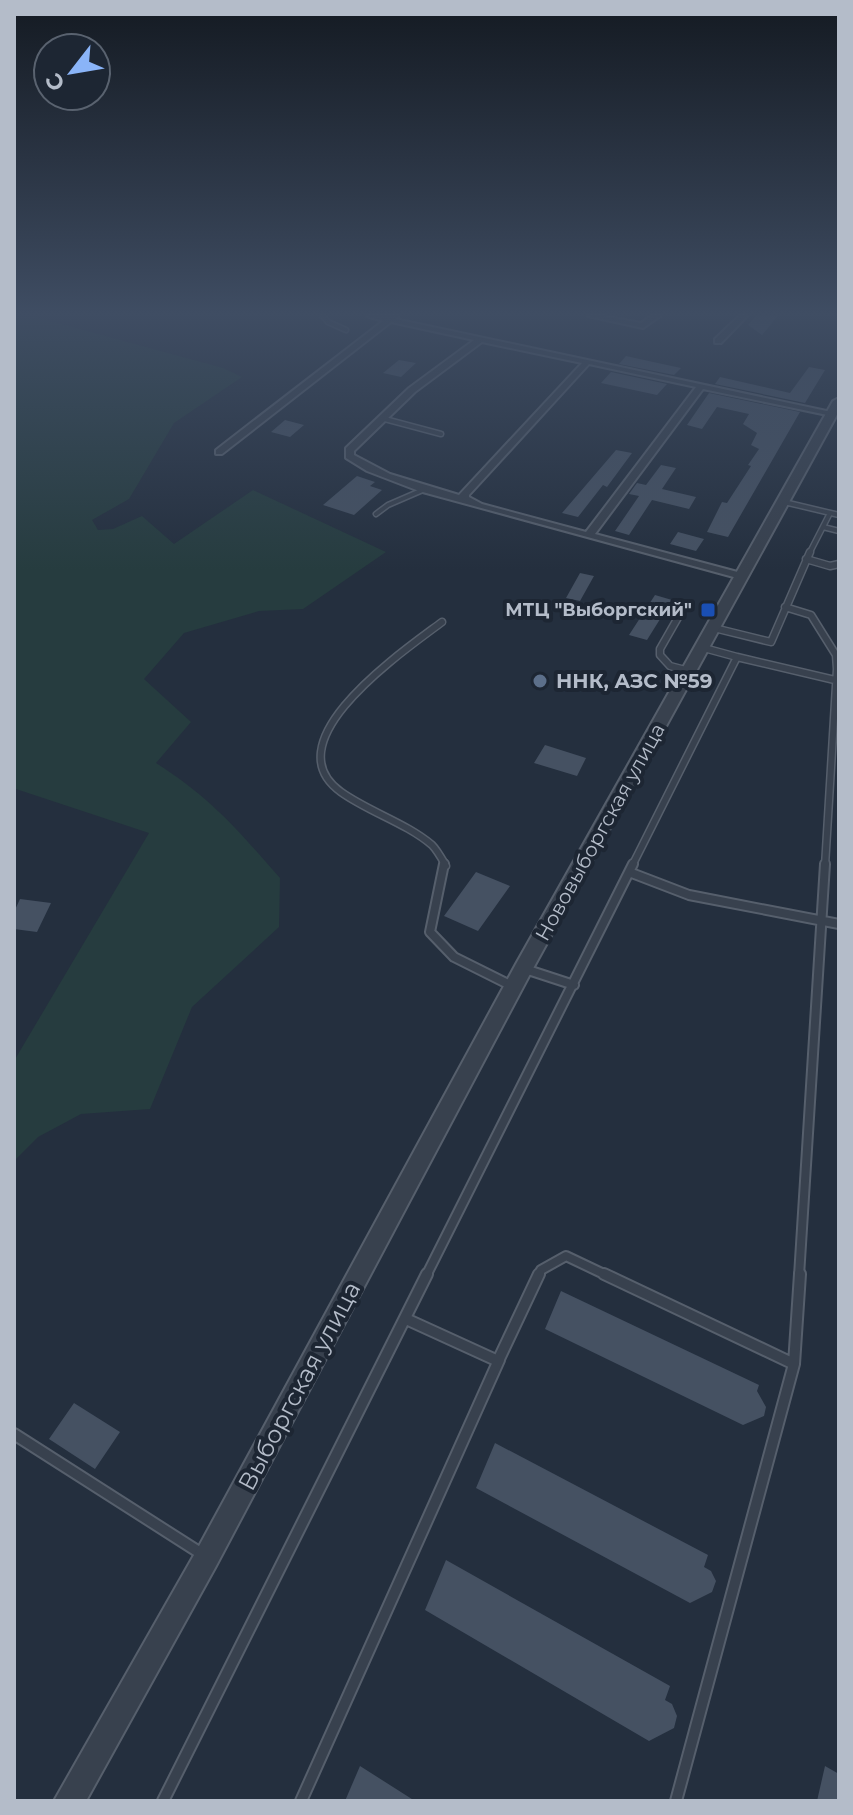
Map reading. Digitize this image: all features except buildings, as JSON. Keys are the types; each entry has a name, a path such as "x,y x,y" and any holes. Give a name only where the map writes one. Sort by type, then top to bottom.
{"street":[{"path":"219,452 285,401"},
{"path":"403,401 352,445 349,456 354,461 425,489 465,497 479,506 741,576"},
{"path":"465,497 552,401"},
{"path":"589,535 690,401"},
{"path":"773,401 834,413"},
{"name":"Нововыборгская улица","path":"518,978 834,413"},
{"name":"Выборгская улица","path":"69,1801 207,1557 518,978"}],"lane":[{"path":"381,418 441,434"},
{"path":"376,514 387,503 414,497 425,489"},
{"path":"784,502 839,515"},
{"path":"714,628 771,642 806,559 830,513"},
{"path":"823,527 839,531"},
{"path":"806,559 830,566 839,564"},
{"path":"676,1801 794,1364 838,681 836,655 811,615 785,607"},
{"path":"680,614 660,649 660,655 670,666 691,671"},
{"path":"442,622 373,674 348,702 323,736 322,766 338,790 433,846 446,866 430,932 454,957 518,978 574,985"},
{"path":"704,648 838,681"},
{"path":"163,1801 737,657"},
{"path":"629,872 689,895 839,924"},
{"path":"301,1801 541,1270 566,1256 794,1364"},
{"path":"406,1319 499,1360"},
{"path":"14,1434 207,1557"}],"green space":[{"path":"14,401 207,401 174,423 129,499 92,520 98,530 113,529 142,516 174,544 253,490 386,552 303,609 259,611 184,633 144,679 191,722 156,763 208,802 280,878 279,927 192,1007 150,1109 81,1114 38,1137 14,1161 14,1061 149,833 16,789 14,791"}],"place":[{"name":"МТЦ \"Выборгский\"","path":"708,610"},
{"name":"ННК, АЗС №59","path":"540,681"}]}
